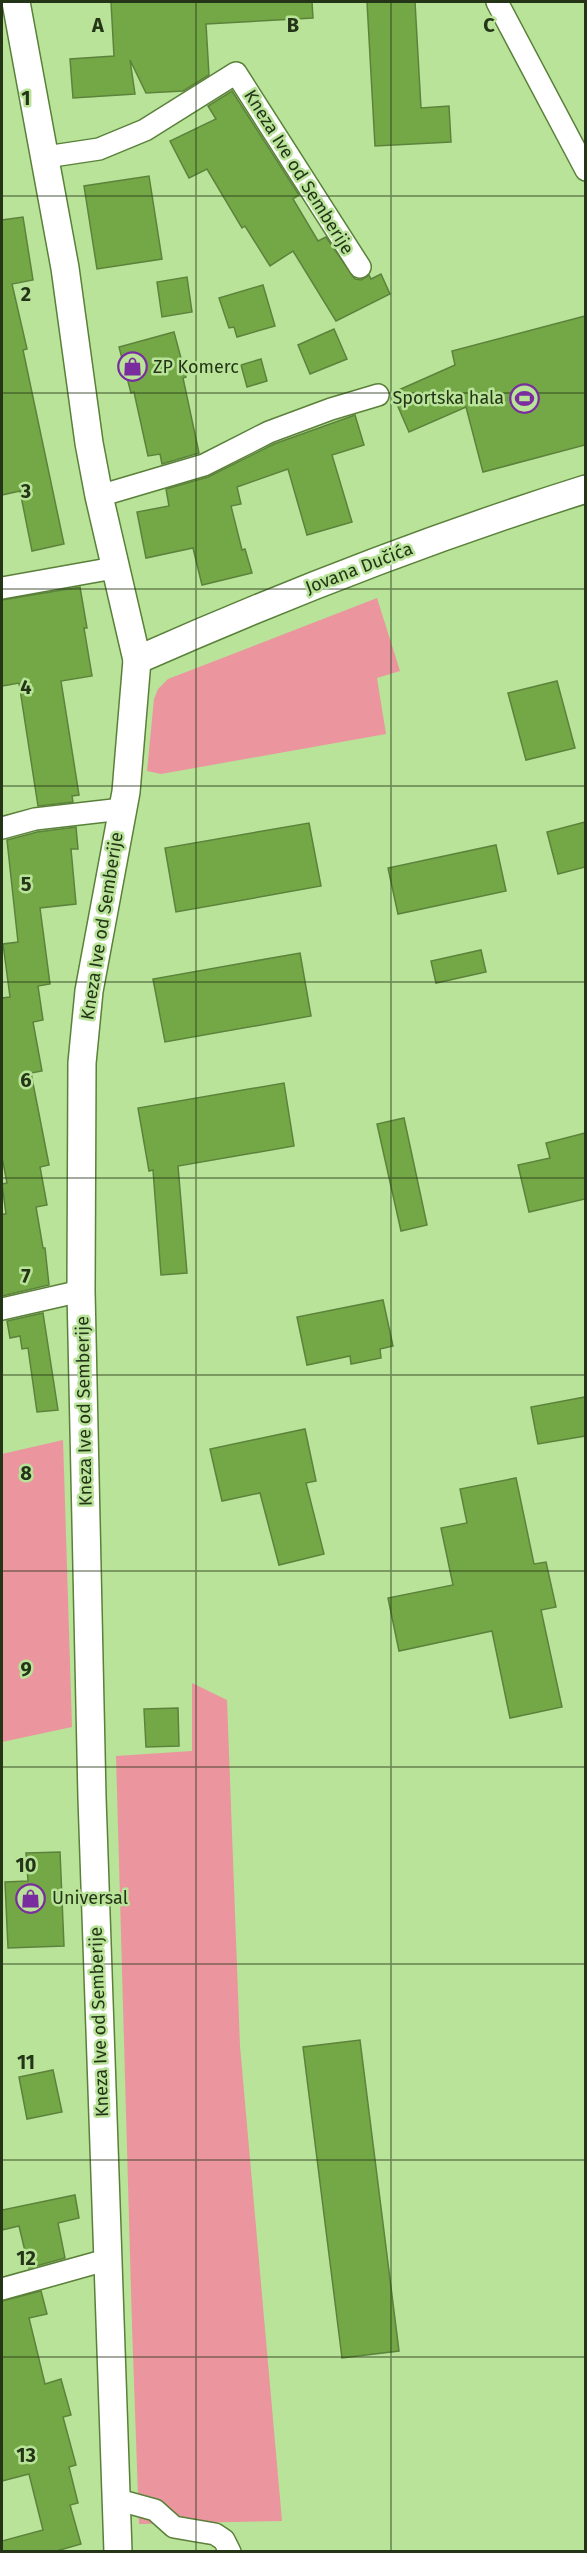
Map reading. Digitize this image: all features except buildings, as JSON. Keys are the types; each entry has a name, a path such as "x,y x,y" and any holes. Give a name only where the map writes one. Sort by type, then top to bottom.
{"street":[{"name":"Kneza Ive od Semberije","path":"16,2 65,268 89,443 114,568 137,660 126,792 89,991 82,1063 81,1291 92,1821 117,2552"},
{"path":"497,2 585,170"},
{"name":"Kneza Ive od Semberije","path":"46,157 99,149 145,130 236,73 360,267"},
{"path":"99,496 204,465 269,432 331,409 378,395"},
{"name":"Jovana Dučića","path":"137,660 361,567 450,534 585,489"},
{"path":"2,588 114,568"},
{"path":"2,828 35,819 122,809"},
{"path":"2,1309 81,1291"},
{"path":"2,2289 106,2260"},
{"path":"115,2499 155,2510 174,2527 215,2534 224,2540 231,2552"}],"shaded area":[{"path":"377,598 400,671 377,678 386,734 161,774 147,771 154,699 158,689 168,679"},
{"path":"63,1440 72,1727 2,1742 2,1454"},
{"path":"192,1683 227,1700 240,2046 282,2521 139,2524 116,1756 192,1751"}],"place":[{"name":"ZP Komerc","path":"132,367"},
{"name":"Sportska hala","path":"525,398"},
{"name":"Universal","path":"31,1898"}]}
